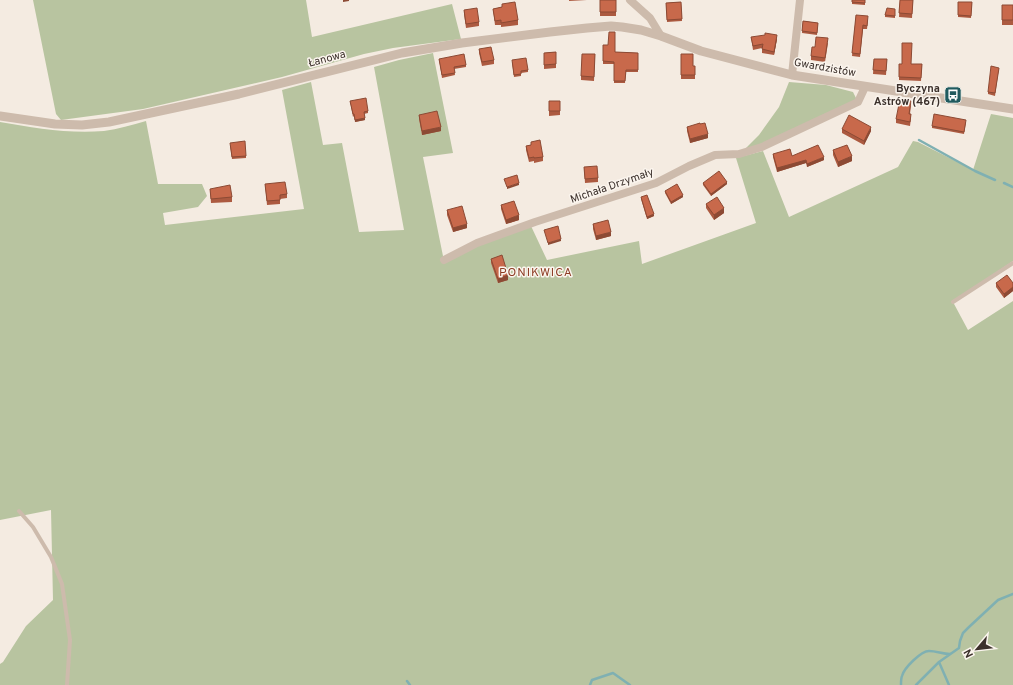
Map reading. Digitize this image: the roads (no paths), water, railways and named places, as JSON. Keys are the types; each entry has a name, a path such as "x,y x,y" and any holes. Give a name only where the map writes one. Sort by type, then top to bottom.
{"street":[{"path":"630,0 650,18 661,36"},
{"path":"792,75 800,0"},
{"name":"Łanowa","path":"0,116 55,124 82,125 110,122 239,94 402,53 432,48 598,27 622,27 641,30 661,36"},
{"name":"Gwardzistów","path":"661,36 701,51 792,75 1013,109"},
{"name":"Michała Drzymały","path":"444,260 477,243 535,222 656,183 689,166 715,155 739,154 762,147 858,102 865,87"}],"lane":[{"path":"953,302 1013,263"},
{"path":"18,511 33,527 51,557 62,584 70,640 67,685"}],"waterway":[{"path":"919,140 975,171 995,180"},
{"path":"1004,183 1013,187"},
{"path":"916,685 939,662 959,648 963,633 969,627 998,600 1013,594"},
{"path":"901,685 903,673 913,660 922,654 929,651 950,654"},
{"path":"939,662 949,685"},
{"path":"590,685 592,680 613,673 630,685"},
{"path":"407,681 410,685"}],"place":[{"name":"Byczyna Astrów (467)","path":"953,95"}],"district":[{"name":"PONIKWICA","path":"536,273"}]}
